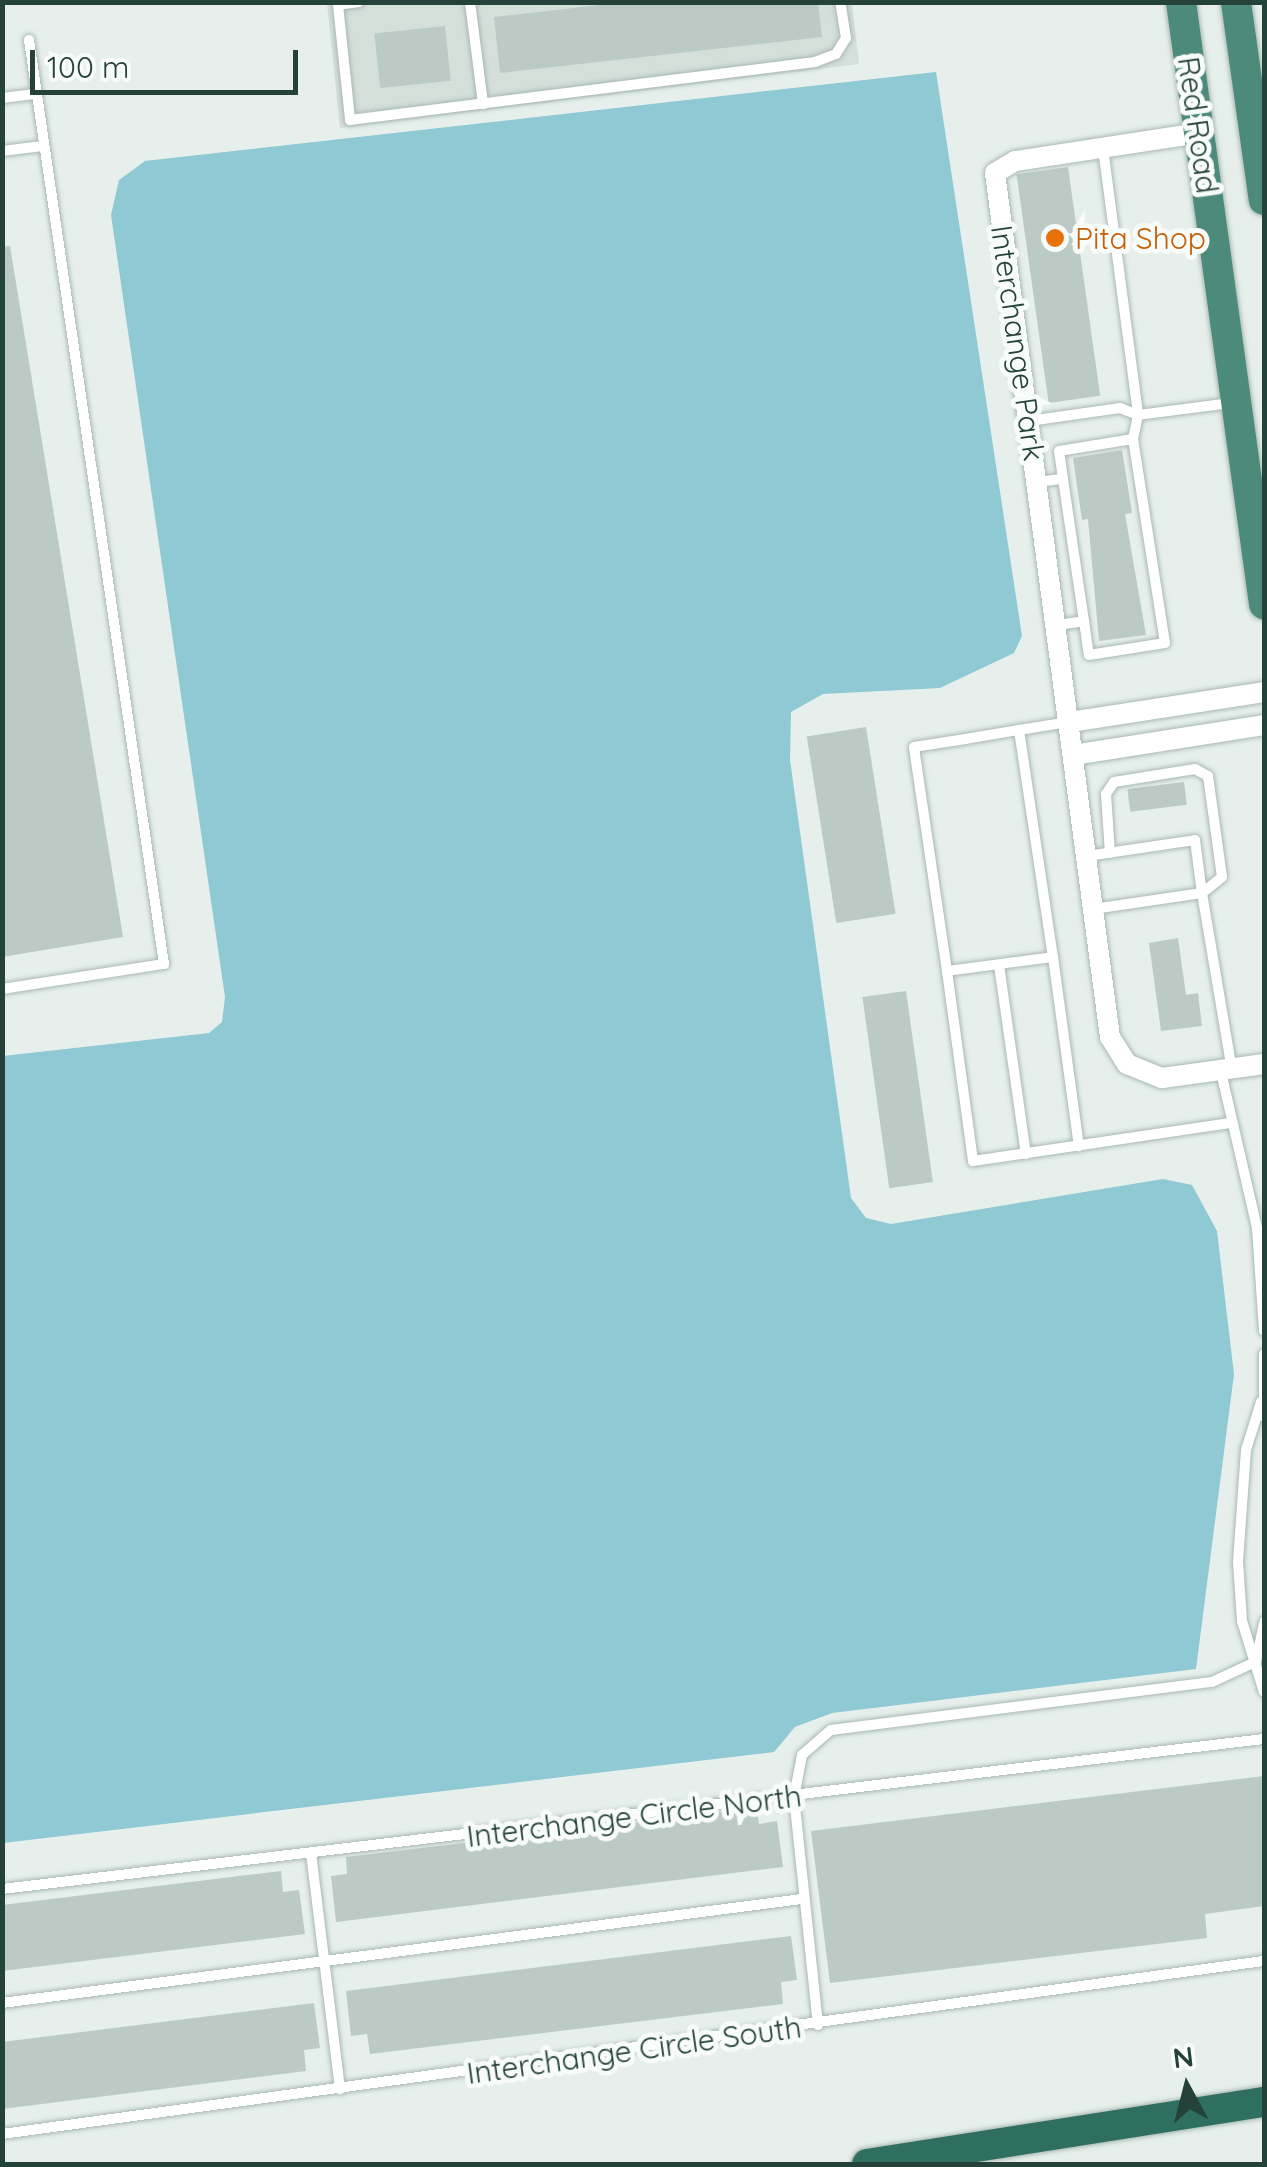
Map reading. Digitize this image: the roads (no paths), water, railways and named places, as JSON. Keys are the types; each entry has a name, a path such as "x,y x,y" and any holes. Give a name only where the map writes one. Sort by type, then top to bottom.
{"highway":[{"name":"Red Road","path":"1180,2 1264,604"},
{"name":"Red Road","path":"1236,2 1264,200"},
{"path":"867,2164 1264,2102"}],"street":[{"name":"Interchange Park","path":"1199,133 1015,161 995,172 1110,1037 1127,1064 1162,1078 1264,1064"},
{"path":"1070,722 1264,692"},
{"path":"1072,755 1264,726"}],"lane":[{"path":"358,2 338,5 350,120 815,62 836,54 846,38 840,2"},
{"path":"470,2 483,104"},
{"path":"2,989 164,964 29,40"},
{"path":"2,98 35,94"},
{"path":"2,152 43,146"},
{"path":"1103,148 1138,415 1134,439 1165,644 1089,654 1059,451 1134,439"},
{"path":"1029,420 1120,408 1138,415 1237,402"},
{"path":"1038,482 1063,479"},
{"path":"1057,625 1084,621"},
{"path":"1070,722 914,746 972,1161 1230,1123"},
{"path":"1020,730 1080,1146"},
{"path":"1093,909 1202,892 1222,877 1208,776 1195,769 1114,782 1106,794 1110,853"},
{"path":"1087,856 1194,840 1227,1071 1230,1123 1251,1193 1264,1331"},
{"path":"947,971 1053,958"},
{"path":"999,965 1026,1154"},
{"path":"1264,1354 1261,1402 1246,1450 1238,1562 1264,1692"},
{"path":"1261,1402 1264,1417"},
{"path":"1255,1662 1264,1622"},
{"path":"818,2025 794,1798 802,1755 831,1730 1212,1682 1255,1662"},
{"name":"Interchange Circle North","path":"2,1889 794,1798 1264,1739"},
{"path":"311,1854 340,2089"},
{"path":"2,2004 802,1899"},
{"name":"Interchange Circle South","path":"2,2134 1264,1961"}],"water":[{"path":"936,72 1022,636 1014,653 940,688 823,694 791,712 790,760 851,1198 866,1218 891,1224 1163,1179 1192,1185 1217,1231 1234,1374 1196,1669 832,1713 795,1727 774,1752 3,1843 3,1056 209,1033 222,1022 225,997 111,215 119,180 145,161"}],"place":[{"name":"Pita Shop","path":"1055,238"}]}
